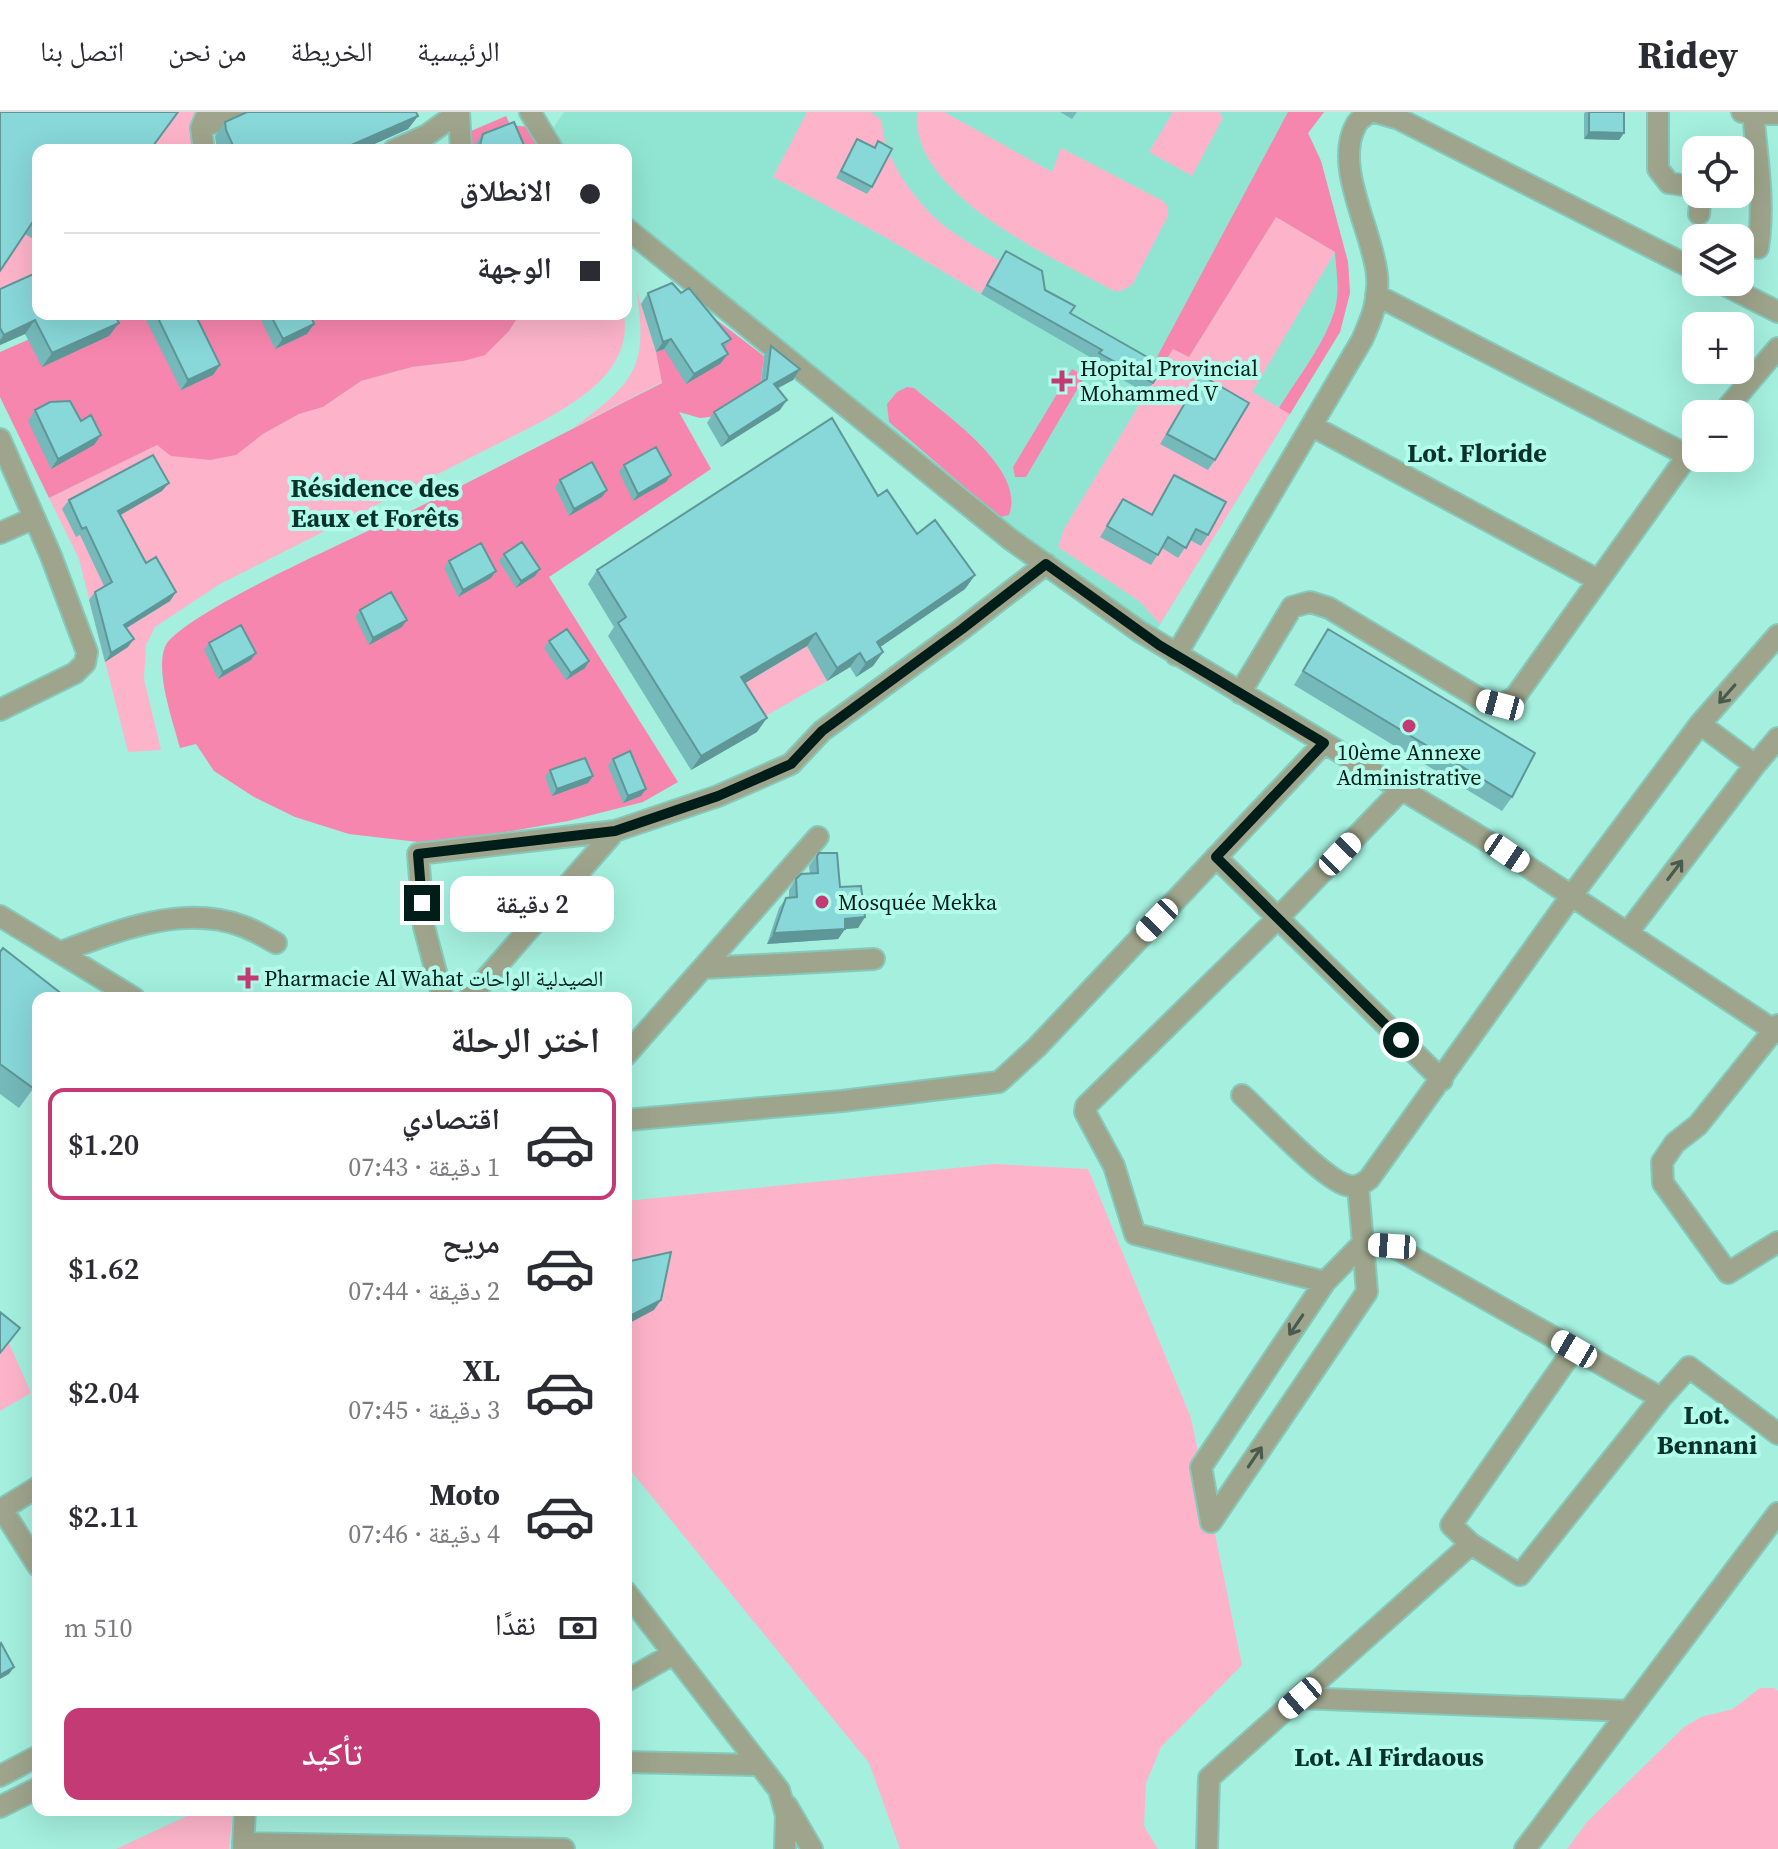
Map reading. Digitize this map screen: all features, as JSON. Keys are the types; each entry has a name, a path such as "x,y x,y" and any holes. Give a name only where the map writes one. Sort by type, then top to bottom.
{"street":[{"path":"204,144 204,120 237,112"},
{"path":"407,144 427,135 459,112 461,144"},
{"path":"530,112 549,144"},
{"path":"1176,655 1362,340 1376,310 1377,274 1348,155 1356,124 1372,112 1399,119 1682,263"},
{"path":"1658,112 1658,169 1669,183 1682,185"},
{"path":"1741,112 1778,114"},
{"path":"1753,113 1760,189 1758,248"},
{"path":"632,233 1010,539 1176,655 1402,789 1572,895 1776,1029 1698,1125 1675,1143 1662,1162 1663,1183 1728,1273 1778,1242"},
{"path":"1376,295 1682,445"},
{"path":"1747,296 1778,312"},
{"path":"1734,400 1778,348"},
{"path":"1312,426 1598,580"},
{"path":"0,439 87,652 85,663 75,673 0,710"},
{"path":"1240,693 1292,607 1310,602 1329,608 1482,700 1500,705 1515,697 1682,464"},
{"path":"0,533 34,518"},
{"path":"441,992 424,927 418,854 615,831 718,796 791,764 822,731 1046,564"},
{"path":"1242,1095 1330,1177 1348,1186 1358,1187 1369,1179 1572,895 1700,724 1778,635"},
{"path":"1700,724 1755,765"},
{"path":"1628,932 1778,738"},
{"path":"632,1119 842,1101 999,1082 1037,1047 1324,743"},
{"path":"1325,1282 1135,1234 1114,1166 1085,1112 1088,1102 1277,919 1402,789"},
{"path":"474,992 615,831"},
{"path":"632,1048 818,837"},
{"path":"1216,857 1442,1080"},
{"path":"0,916 61,952 110,992"},
{"path":"61,952 125,927 195,919 242,926 276,943"},
{"path":"704,968 874,959"},
{"path":"1358,1187 1363,1243 1367,1292 1211,1522 1201,1467 1325,1282 1363,1243"},
{"path":"1363,1243 1392,1246 1661,1398"},
{"path":"1574,1349 1451,1525 1471,1544 1520,1575 1689,1367 1778,1434"},
{"path":"32,1491 2,1509 32,1556"},
{"path":"1525,1849 1778,1513"},
{"path":"1207,1849 1209,1778 1471,1544"},
{"path":"632,1600 756,1765 779,1790 812,1849"},
{"path":"632,1678 673,1654"},
{"path":"1300,1698 1629,1711"},
{"path":"0,1776 32,1759"},
{"path":"632,1762 756,1765"},
{"path":"0,1807 32,1791"},
{"path":"783,1799 785,1849"},
{"path":"245,1816 243,1846 564,1849"}],"shaded area":[{"path":"106,112 198,112 196,144 84,144"},
{"name":"Hopital Provincial Mohammed V","path":"564,112 1324,112 1308,133 1321,161 1348,262 1350,293 1340,332 1151,639 632,233 632,144 549,144 546,139"},
{"path":"807,112 871,112 882,121 888,151 916,197 939,222 1000,261 981,294 883,236 773,177"},
{"path":"917,112 944,112 1052,172 1061,148 1163,201 1168,207 1167,218 1132,285 1119,292 1112,290 1022,241 959,196 936,170 921,142"},
{"path":"1173,112 1219,112 1223,118 1192,176 1149,152"},
{"path":"1288,112 1324,112 1308,133 1321,161 1348,262 1350,293 1340,332 1290,414 1279,408 1331,322 1336,302 1337,273 1335,252 1276,217 1189,357 1173,349 1156,376 1149,372"},
{"path":"506,116 510,125 529,127 537,144 469,144 464,134"},
{"path":"1276,217 1335,252 1252,392 1290,414 1160,624 1139,601 1058,547 1064,529 1173,349 1189,357"},
{"path":"32,223 32,284 0,298 0,271"},
{"path":"636,289 662,382 573,428 611,398 633,370 640,337"},
{"path":"681,293 764,356 760,389 717,416 700,418 679,412 711,469 549,577 678,782 643,802 568,821 472,838 418,842 349,834 295,817 254,797 214,771 196,744 180,748 162,670 165,647 177,633 203,615 278,574 413,510 662,383 656,352 671,300"},
{"path":"73,320 516,320 485,355 412,367 361,381 323,407 299,414 263,434 236,455 210,460 171,456 157,445 49,498 0,397 0,352"},
{"path":"516,320 624,320 620,351 612,366 601,380 573,403 220,584 155,627 146,645 144,679 161,750 128,752 79,559 49,498 157,445 236,455 263,434 299,414 323,407 361,381 412,367 463,361 509,331"},
{"path":"1072,369 1085,376 1026,477 1015,477 1013,467"},
{"path":"907,387 914,388 962,427 995,461 1006,479 1011,497 1009,515 996,518 889,422 887,404 897,392"},
{"path":"807,646 827,681 753,723 732,691"},
{"path":"995,1164 1088,1169 1191,1418 1242,1665 1161,1747 1146,1783 1144,1826 1158,1849 900,1849 869,1763 632,1472 632,1200"},
{"path":"0,1323 31,1393 0,1411 0,1355 5,1348"},
{"path":"1760,1688 1778,1691 1778,1849 1567,1849 1587,1822 1684,1727 1701,1717 1733,1709"},
{"path":"187,1816 232,1816 229,1849 116,1849"}],"building":[{"path":"0,112 178,112 154,144 32,144 32,223 0,271"},
{"path":"247,112 416,112 418,116 354,144 232,144 225,122"},
{"path":"1589,112 1624,112 1624,133 1589,132"},
{"path":"514,122 523,144 480,144 483,134"},
{"path":"857,139 875,148 878,141 892,149 872,187 841,171"},
{"path":"1006,251 1042,271 1045,290 1075,306 1070,313 1163,366 1153,383 1099,353 1102,350 987,285"},
{"path":"32,275 32,320 35,320 4,335 0,328 0,289"},
{"path":"672,283 681,293 689,288 731,339 722,344 728,354 694,374 671,339 663,342 648,293"},
{"path":"35,320 117,320 119,323 52,353"},
{"path":"159,320 198,320 220,365 188,380"},
{"path":"273,320 312,320 314,324 283,339"},
{"path":"771,346 800,369 774,384 787,400 729,437 714,412 767,379"},
{"path":"1201,375 1249,403 1215,460 1167,434"},
{"path":"70,401 81,421 91,415 101,435 58,459 35,410 50,402"},
{"path":"832,418 878,496 887,490 917,534 935,520 975,575 877,642 883,652 866,663 860,653 837,668 816,633 741,677 767,718 701,756 618,623 626,617 597,570"},
{"path":"656,447 671,475 638,494 624,465"},
{"path":"153,455 169,483 118,511 146,563 156,557 176,592 124,625 134,639 111,653 95,592 112,582 86,527 82,529 69,500"},
{"path":"592,462 607,490 574,509 560,480"},
{"path":"1174,475 1226,502 1208,535 1196,529 1186,548 1168,537 1158,555 1107,526 1123,499 1152,515"},
{"path":"522,542 540,569 521,581 504,554"},
{"path":"481,543 496,571 463,590 449,561"},
{"path":"391,592 407,620 373,638 360,610"},
{"path":"241,625 256,653 223,672 209,643"},
{"path":"567,629 589,661 571,673 549,641"},
{"name":"10ème Annexe Administrative","path":"1328,629 1535,753 1512,797 1303,671"},
{"path":"630,751 646,789 628,796 613,759"},
{"path":"585,758 593,776 557,789 550,770"},
{"name":"Mosquée Mekka","path":"819,853 837,853 840,887 861,886 865,917 845,919 845,929 774,933 786,898 797,897 796,879 801,874 818,873"},
{"path":"3,948 59,992 32,992 32,1087 0,1064 0,952"},
{"path":"671,1252 661,1300 632,1315 632,1261"},
{"path":"0,1312 20,1328 0,1353"},
{"path":"0,1644 14,1667 0,1675"}],"place":[{"name":"Hopital Provincial Mohammed V","path":"1062,381"},
{"name":"10ème Annexe Administrative","path":"1409,726"},
{"name":"Mosquée Mekka","path":"822,902"},
{"name":"Pharmacie Al Wahat الصيدلية الواحات","path":"248,978"}],"district":[{"name":"Lot. Floride","path":"1477,453"},
{"name":"Résidence des Eaux et Forêts","path":"375,503"},
{"name":"Lot. Bennani","path":"1707,1430"},
{"name":"Lot. Al Firdaous","path":"1389,1757"}],"route":[{"path":"422,903 418,854 615,831 718,796 791,764 822,731 1046,564 1159,645 1324,743 1216,857 1401,1040"}]}
